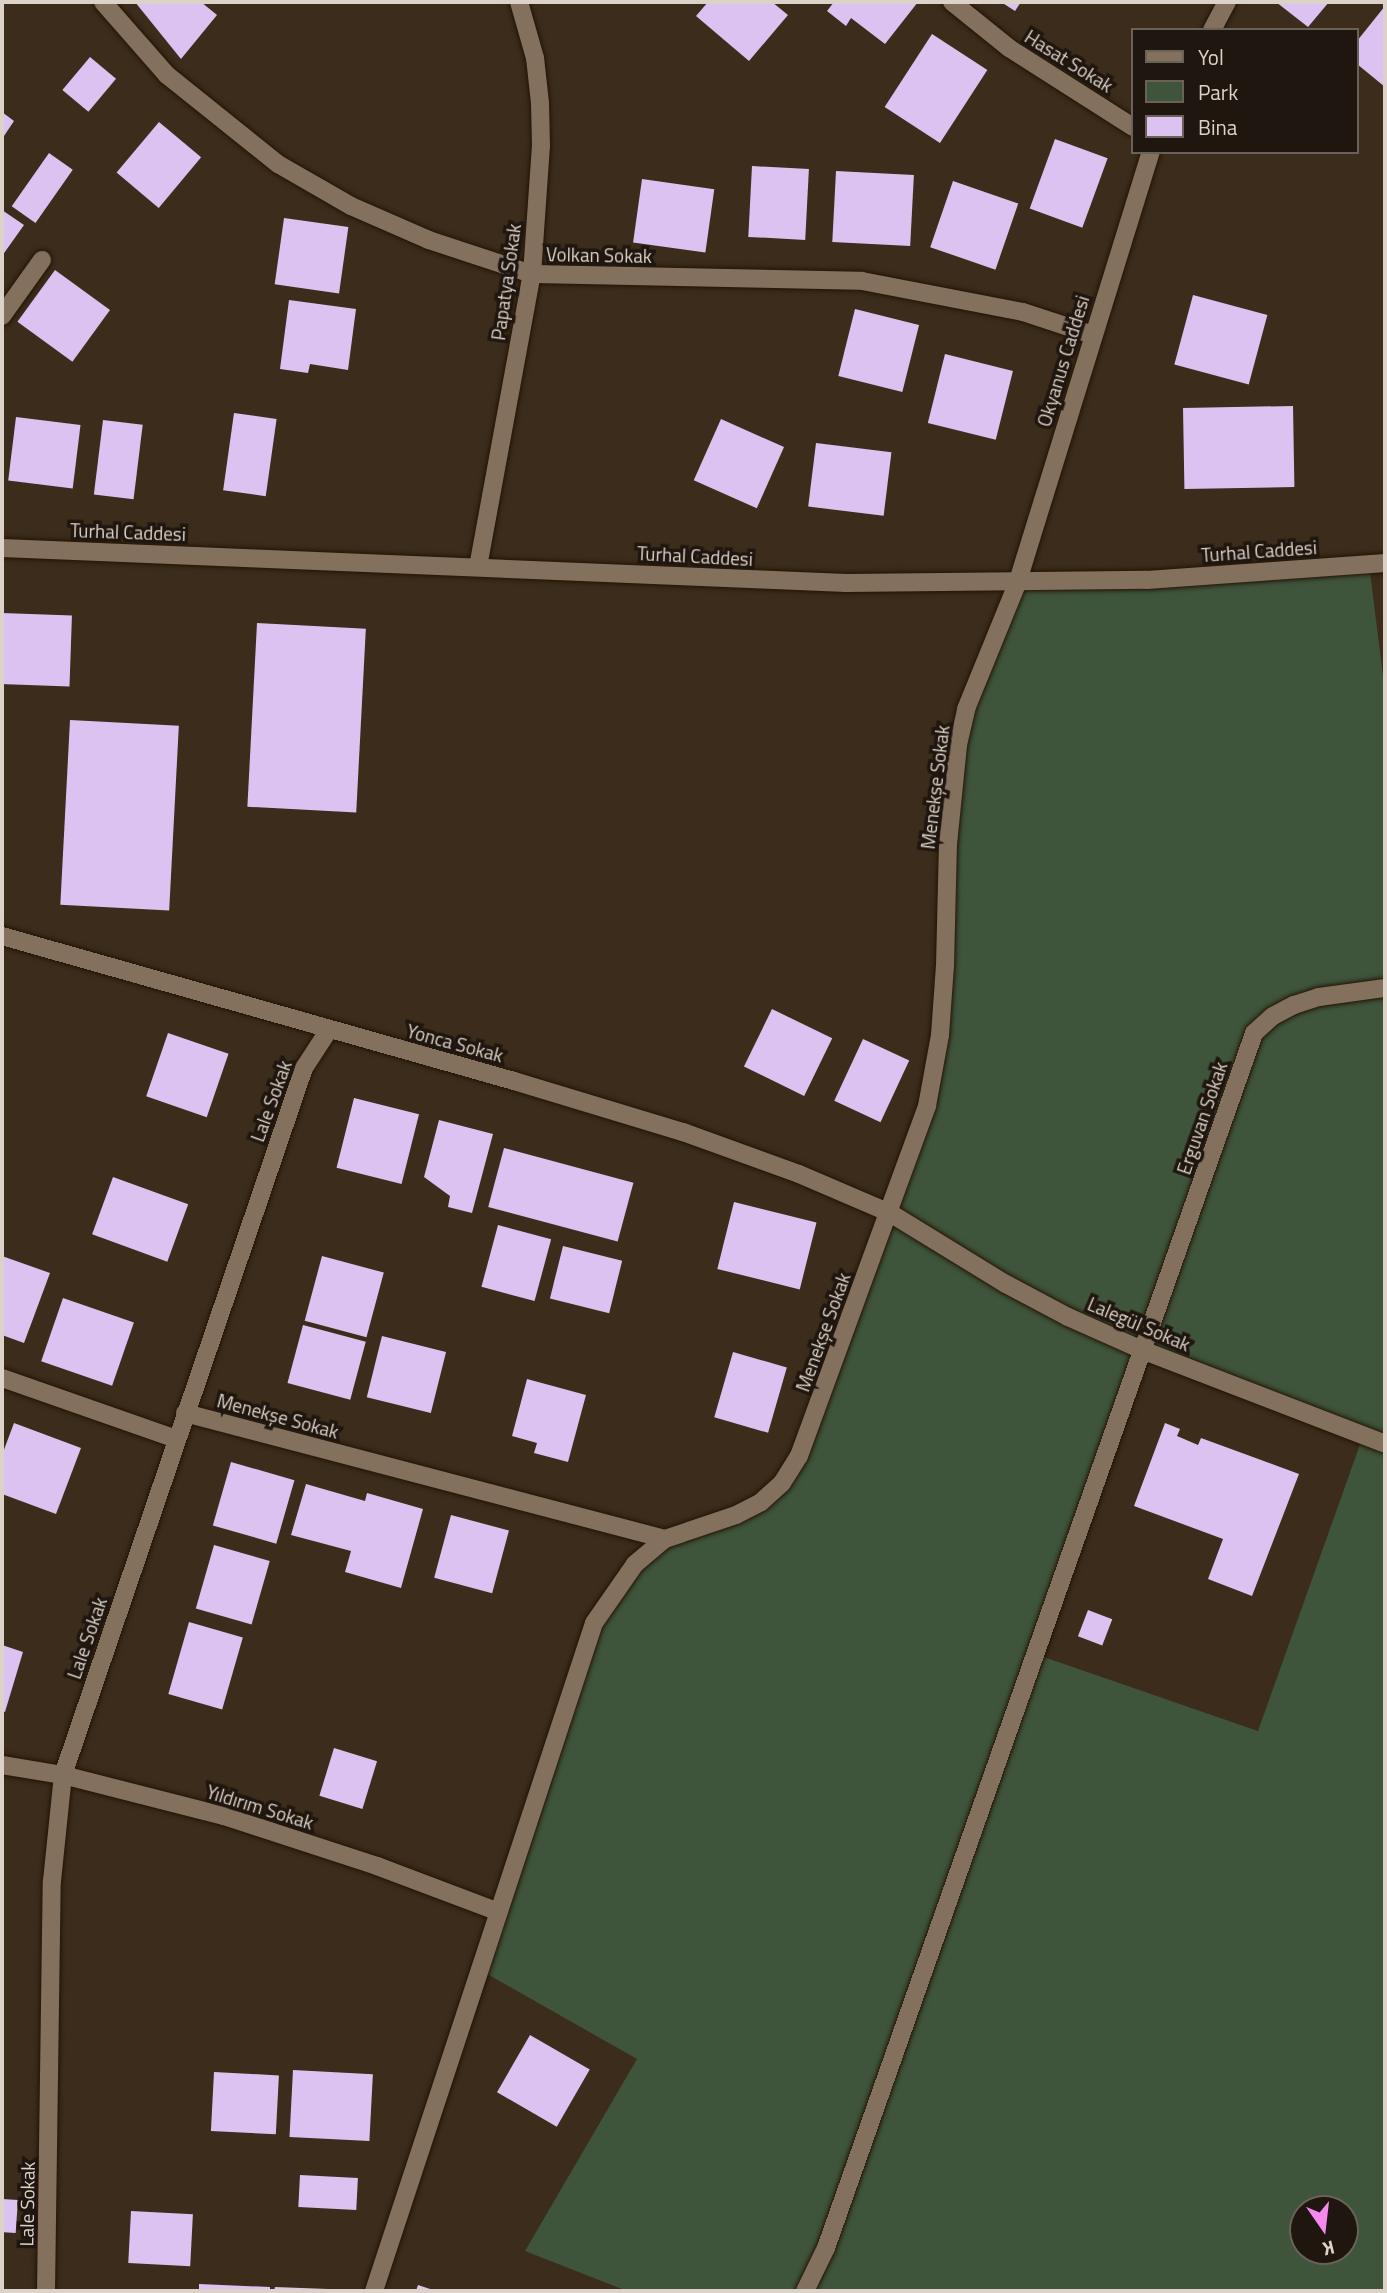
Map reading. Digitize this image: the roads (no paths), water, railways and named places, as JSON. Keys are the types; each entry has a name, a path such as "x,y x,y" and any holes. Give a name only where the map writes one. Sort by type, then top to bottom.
{"street":[{"name":"Volkan Sokak","path":"103,2 167,75 278,164 351,206 429,240 532,274 862,281 1023,312 1093,335"},
{"name":"Papatya Sokak","path":"478,567 532,274 541,146 540,103 535,58 519,2"},
{"name":"Hasat Sokak","path":"952,2 1009,48 1132,126"},
{"path":"1213,28 1227,2"},
{"name":"Okyanus Caddesi","path":"1017,584 1150,154"},
{"path":"2,316 41,260"},
{"name":"Turhal Caddesi","path":"2,548 846,583 1017,584 1147,580 1385,563"},
{"name":"Menekşe Sokak","path":"185,1413 665,1539 736,1515 761,1502 782,1483 799,1456 927,1106 940,1035 945,966 947,844 958,745 966,709 982,664 1017,584"},
{"name":"Yonca Sokak","path":"2,936 328,1031 514,1081 683,1132 799,1174 890,1213"},
{"name":"Erguvan Sokak","path":"804,2291 826,2248 1254,1033 1273,1016 1294,1005 1319,997 1385,988"},
{"name":"Lale Sokak","path":"46,2291 52,1881 63,1774 304,1068 328,1031"},
{"name":"Lalegül Sokak","path":"890,1213 1006,1284 1142,1350 1385,1444"},
{"path":"2,1378 176,1439"},
{"path":"374,2291 594,1623 635,1564 665,1539"},
{"name":"Yıldırım Sokak","path":"2,1765 63,1774 224,1816 377,1866 499,1912"}]}
